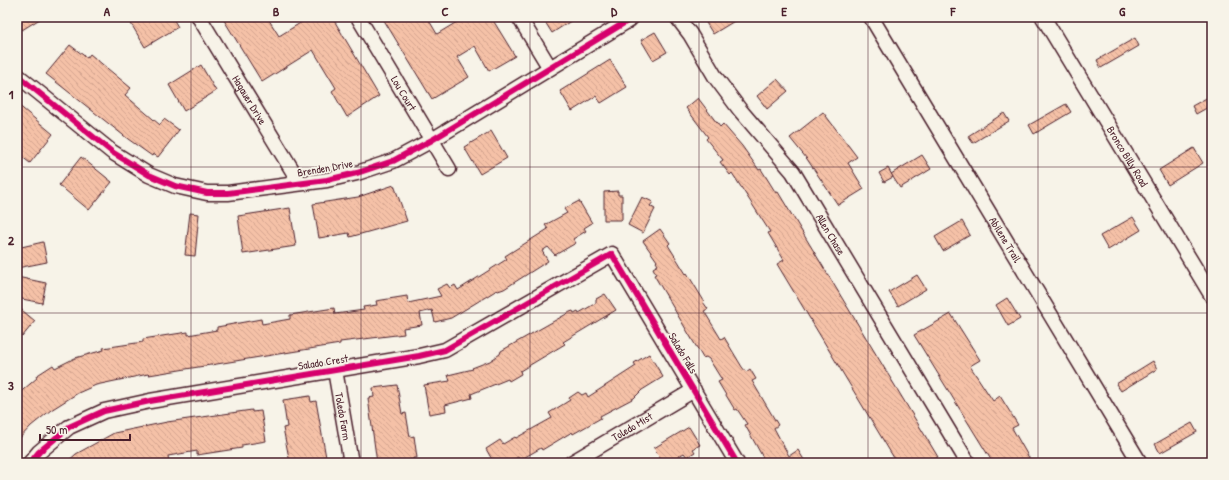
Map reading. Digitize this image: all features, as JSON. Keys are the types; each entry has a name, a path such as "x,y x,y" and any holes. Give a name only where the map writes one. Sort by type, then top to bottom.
{"street":[{"name":"Hagauer Drive","path":"199,17 300,183"},
{"name":"Lou Court","path":"358,17 449,169"},
{"path":"519,17 550,68"},
{"name":"Brenden Drive","path":"17,75 112,152 149,175 175,186 207,193 228,193 357,173 393,161 432,140 632,17"},
{"name":"Allen Chase","path":"677,17 730,97 793,172 968,463"},
{"name":"Abilene Trail","path":"871,17 1140,463"},
{"name":"Bronco Billy Road","path":"1043,17 1212,296"},
{"name":"Salado Crest","path":"30,463 39,452 70,427 104,411 150,401 446,350 612,254"},
{"name":"Salado Falls","path":"612,254 737,463"},
{"name":"Toledo Farm","path":"334,370 351,463"},
{"name":"Toledo Mist","path":"571,463 694,390"}],"building":[{"path":"17,17 43,17 22,30 17,21"},
{"path":"138,17 172,17 178,27 145,47 130,22"},
{"path":"222,17 267,17 279,36 310,17 332,17 379,96 347,117 332,91 336,88 313,50 262,82"},
{"path":"382,17 427,17 437,34 465,17 491,17 515,56 489,71 475,46 457,57 469,77 432,99"},
{"path":"542,17 577,17 552,33"},
{"path":"712,17 741,17 713,34 705,21"},
{"path":"655,32 667,52 653,60 641,40"},
{"path":"1135,38 1139,46 1101,68 1097,60"},
{"path":"70,45 87,58 90,54 131,88 125,95 160,125 164,119 179,130 158,157 153,154 152,156 128,139 46,74"},
{"path":"610,60 627,87 601,103 596,96 572,111 560,91"},
{"path":"201,65 216,91 184,111 169,85"},
{"path":"777,79 788,91 767,109 757,96"},
{"path":"1212,95 1212,105 1196,114 1192,106"},
{"path":"698,98 720,127 723,124 742,146 759,170 761,169 776,193 778,192 938,457 928,463 897,463 777,264 784,260 768,233 770,232 732,173 730,175 720,162 723,160 706,139 708,137 686,108"},
{"path":"17,104 53,134 30,163 17,153"},
{"path":"1066,104 1071,112 1034,134 1029,125"},
{"path":"823,112 857,157 848,163 864,189 838,205 807,159 790,138"},
{"path":"1004,113 1009,121 973,143 968,136"},
{"path":"491,131 507,158 480,174 464,147"},
{"path":"1194,148 1203,163 1168,185 1159,170"},
{"path":"922,155 931,169 900,188 891,174"},
{"path":"81,157 112,182 89,210 59,185"},
{"path":"888,168 893,177 884,182 879,173"},
{"path":"394,185 407,221 350,237 349,233 319,238 313,204 358,197"},
{"path":"618,191 618,195 622,195 622,220 604,220 604,192"},
{"path":"642,197 653,202 650,206 655,209 643,233 628,225"},
{"path":"579,201 592,223 584,228 586,231 573,239 576,243 555,255 548,247 542,251 548,261 504,289 497,290 451,318 435,322 432,310 420,313 422,325 403,328 404,334 340,342 340,344 148,374 96,385 78,393 51,410 31,426 17,441 17,395 37,378 36,376 53,365 55,368 75,358 104,350 103,348 143,342 143,339 188,332 188,335 217,330 217,327 261,319 262,324 290,319 290,315 334,308 335,314 364,310 363,307 377,305 376,301 407,296 408,303 441,296 437,289 447,284 450,288 455,285 458,290 507,259 505,256 548,229 545,225 567,213 564,209"},
{"path":"290,208 296,246 243,254 238,216"},
{"path":"190,213 199,214 195,256 185,255"},
{"path":"1133,217 1141,230 1108,250 1100,236"},
{"path":"962,221 970,235 943,251 935,237"},
{"path":"660,229 670,243 668,245 704,301 703,302 708,309 704,311 721,339 724,337 742,367 746,372 750,369 756,379 752,381 778,425 774,428 789,456 798,450 806,463 766,463 745,425 747,424 737,409 735,410 718,382 722,380 709,359 706,357 703,358 654,275 656,274 653,268 658,265 656,262 657,261 643,241"},
{"path":"43,242 47,262 17,268 17,248"},
{"path":"917,275 926,289 898,306 889,292"},
{"path":"17,277 46,283 42,303 17,298"},
{"path":"605,294 616,310 563,342 565,344 520,371 521,374 509,381 508,379 471,394 472,398 445,405 446,411 429,414 424,385 450,381 448,375 473,369 472,368 490,361 500,354 501,351 570,312 573,311 574,313 578,311 579,313 596,303 596,299"},
{"path":"1007,298 1020,319 1008,326 996,305"},
{"path":"17,306 35,321 22,337 17,332"},
{"path":"951,314 980,360 970,366 993,401 1000,396 1018,425 1012,428 1032,463 993,463 914,335"},
{"path":"649,354 663,377 642,390 634,398 600,416 601,418 573,434 572,432 542,450 541,448 520,460 518,457 508,463 494,463 486,449 500,440 503,444 515,437 516,438 552,418 549,413 570,400 569,398 578,392 582,395 586,393 588,397 636,366 634,363"},
{"path":"1153,361 1157,369 1121,391 1116,384"},
{"path":"397,385 402,414 406,413 410,437 414,436 417,458 413,458 414,463 377,463 368,398 374,397 373,388"},
{"path":"310,396 311,402 316,401 327,463 290,463 283,428 287,427 283,400"},
{"path":"252,410 252,412 261,411 266,441 242,445 242,448 197,455 197,451 168,456 169,463 66,463 76,454 114,433 167,422"},
{"path":"1192,423 1197,432 1160,453 1155,444"},
{"path":"689,427 700,445 693,449 695,452 687,457 684,453 668,463 663,463 654,448"}],"cycle path":[{"path":"17,75 112,152 149,175 175,186 207,193 228,193 327,180 357,173 393,161 432,140 632,17"},
{"path":"30,463 39,452 69,427 104,411 150,401 419,356 445,350 612,254 737,463"}]}
